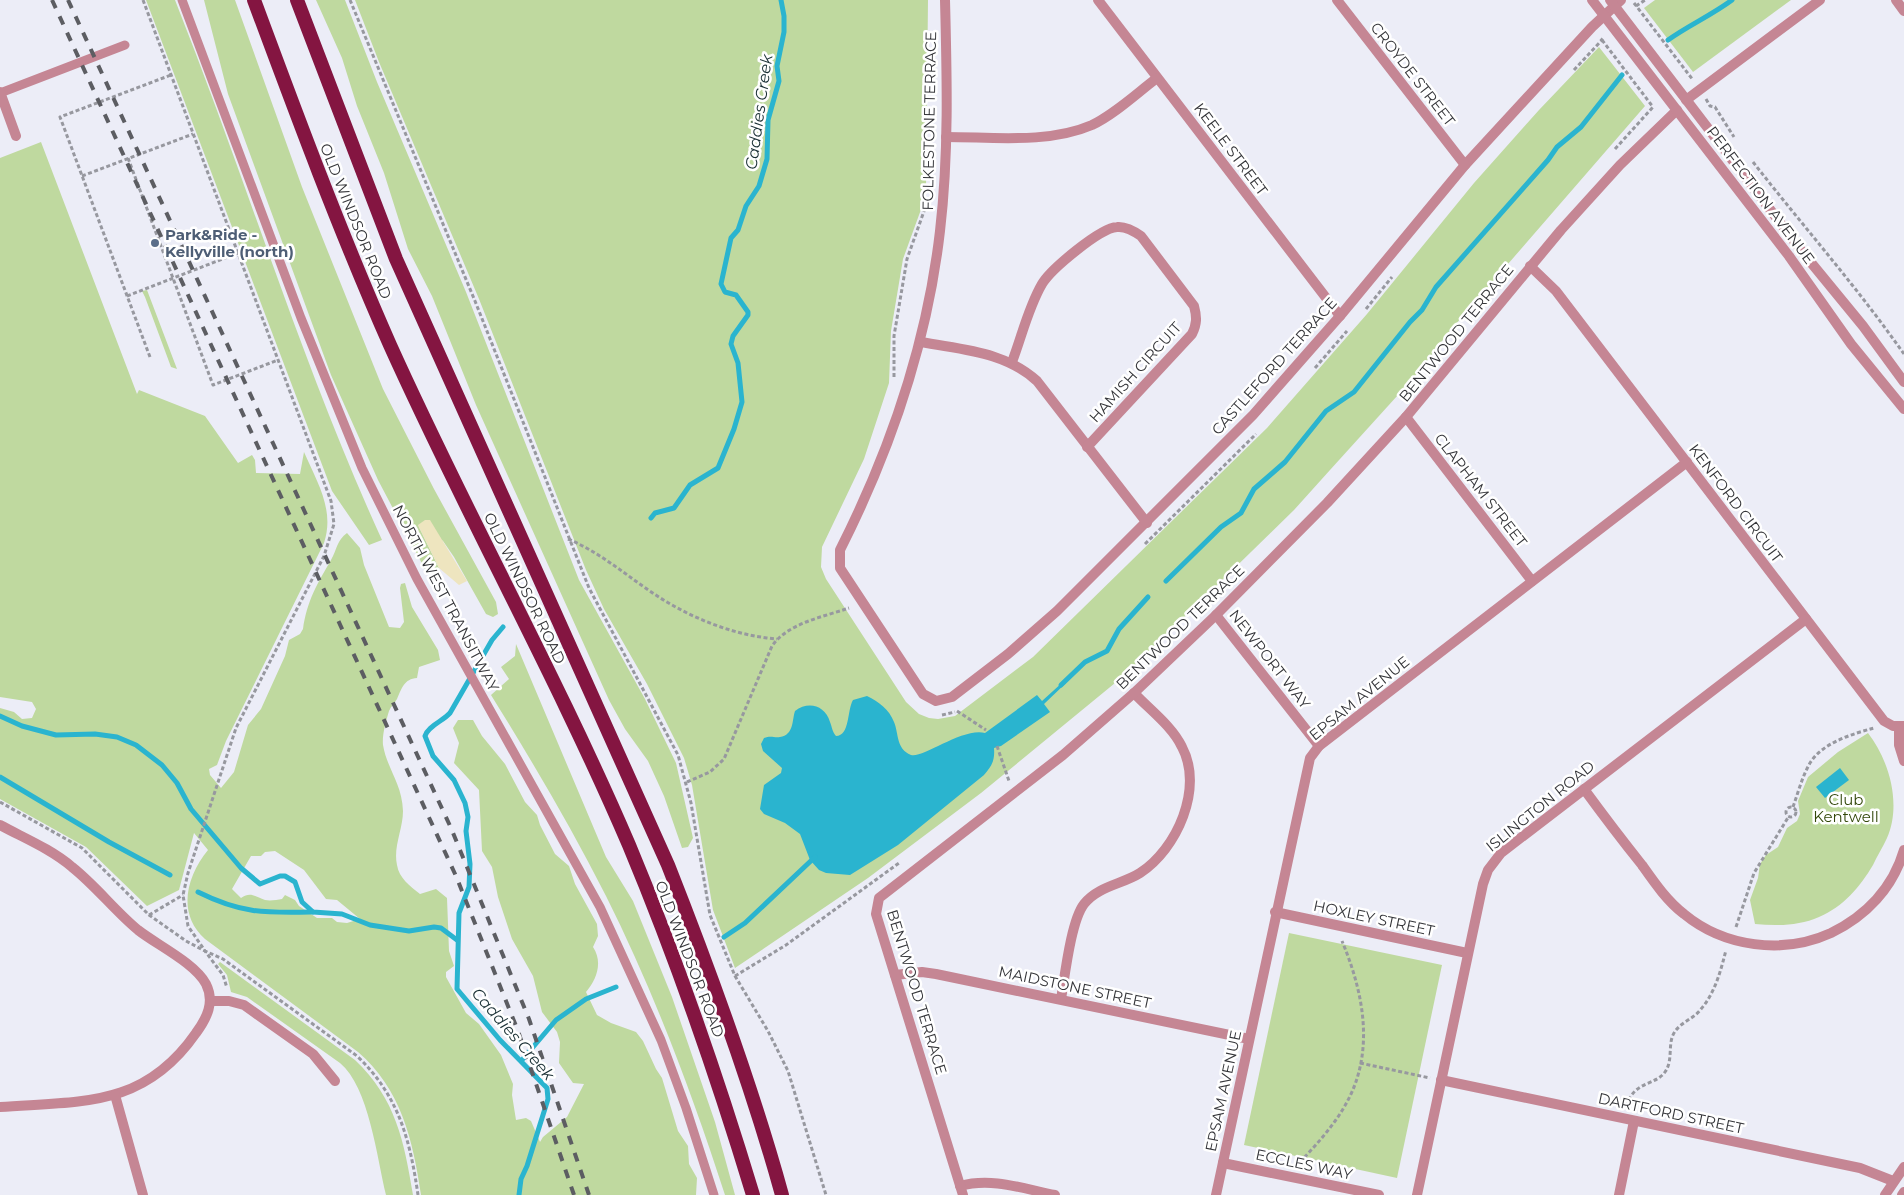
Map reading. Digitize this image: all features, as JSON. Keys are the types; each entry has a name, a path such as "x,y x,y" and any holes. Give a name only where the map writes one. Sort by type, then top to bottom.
{"highway":[{"name":"OLD WINDSOR ROAD","path":"254,0 319,175 384,331 583,746 631,852 691,1003 753,1195"},
{"name":"OLD WINDSOR ROAD","path":"297,0 400,268 668,865 737,1047 782,1195"}],"street":[{"name":"FOLKESTONE TERRACE","path":"936,701 923,694 840,568 838,560 840,550 877,472 894,429 921,342 940,232 946,137 945,0"},
{"name":"KEELE STREET","path":"1098,0 1340,316"},
{"name":"CROYDE STREET","path":"1337,0 1465,165"},
{"name":"PERFECTION AVENUE","path":"1592,0 1789,256 1851,344 1904,409"},
{"path":"1686,100 1820,0"},
{"path":"1896,0 1904,11"},
{"name":"CASTLEFORD TERRACE","path":"936,701 952,697 1017,646 1057,610 1147,523 1253,415 1340,316 1465,165 1615,2"},
{"name":"PERFECTION AVENUE","path":"1615,2 1686,100 1804,254 1864,326 1904,382"},
{"path":"946,137 1013,138 1078,130 1105,117 1158,78"},
{"path":"0,93 16,136"},
{"name":"BENTWOOD TERRACE","path":"962,1190 876,914 878,898 1063,755 1134,693 1216,615 1327,503 1406,417 1530,266 1620,165 1677,110"},
{"name":"HAMISH CIRCUIT","path":"1012,362 1036,295 1043,282 1053,270 1106,229 1118,227 1131,230 1141,236 1194,306 1197,316 1196,326 1192,334 1087,447"},
{"name":"KENFORD CIRCUIT","path":"1530,266 1556,291 1884,721 1901,727 1899,745 1904,761"},
{"path":"921,342 994,356 1012,362 1036,381 1147,523"},
{"name":"CLAPHAM STREET","path":"1406,417 1532,581"},
{"name":"EPSAM AVENUE","path":"1216,1195 1275,912 1310,758 1319,746 1686,462"},
{"name":"NEWPORT WAY","path":"1216,615 1319,746"},
{"name":"ISLINGTON ROAD","path":"1417,1195 1467,953 1485,876 1493,862 1584,789 1806,619"},
{"path":"1060,999 1076,920 1083,906 1097,893 1139,874 1161,857 1177,834 1185,808 1190,776 1186,754 1170,730 1134,693"},
{"path":"1584,789 1661,890 1682,913 1716,934 1747,944 1770,946 1804,942 1843,927 1859,916 1880,896 1897,868 1904,850"},
{"path":"0,825 70,865 136,928 201,977 206,984 210,1001 206,1020 179,1057 153,1078 115,1095 86,1101 0,1107"},
{"name":"HOXLEY STREET","path":"1275,912 1467,953"},
{"name":"MAIDSTONE STREET","path":"895,975 922,972 936,974 1249,1039"},
{"path":"210,1001 229,1001 244,1005 313,1054 335,1081"},
{"name":"DARTFORD STREET","path":"1441,1080 1860,1168 1893,1181"},
{"path":"115,1095 143,1195"},
{"path":"1619,1195 1634,1121"},
{"name":"ECCLES WAY","path":"1223,1163 1379,1195"},
{"path":"1885,1195 1904,1167"},
{"path":"962,1190 982,1181 1055,1195"}],"lane":[{"name":"NORTH WEST TRANSITWAY","path":"182,0 326,382 362,468 417,579 586,880 630,970 666,1055 714,1195"},
{"path":"0,93 125,45"}],"path":[{"path":"143,0 332,501 334,524 324,556 236,728 219,774 183,895 149,914"},
{"path":"350,0 475,301 589,588 668,734 687,782 707,905 735,976 768,1031 788,1072 826,1195"},
{"path":"1636,6 1645,0"},
{"path":"1633,2 1691,78"},
{"path":"1602,40 1656,112"},
{"path":"150,357 60,117 171,75"},
{"path":"1710,106 1715,106 1720,117 1739,144"},
{"path":"1609,155 1653,107"},
{"path":"82,176 193,134"},
{"path":"128,158 213,386 278,360"},
{"path":"1751,159 1810,236 1855,287 1904,354"},
{"path":"893,384 895,365 894,336 907,259 930,192"},
{"path":"127,296 238,253"},
{"path":"568,539 592,549 671,604 702,620 743,634 777,639"},
{"path":"687,782 710,772 724,759 772,646 777,639 795,628 849,608 845,601"},
{"path":"957,711 986,730"},
{"path":"1789,816 1786,811 1793,807 1805,773 1817,755 1840,739 1879,726"},
{"path":"997,746 1008,781"},
{"path":"1001,786 1016,774"},
{"path":"0,802 82,848 149,914 186,941 205,951 223,975 229,1001"},
{"path":"1736,927 1754,873 1789,816 1796,814 1793,807"},
{"path":"735,976 786,945 905,858"},
{"path":"1300,1162 1343,1109 1352,1093 1360,1063 1364,1025 1361,1000 1354,970 1342,941"},
{"path":"1625,1111 1628,1100 1636,1090 1665,1073 1669,1062 1673,1034 1683,1023 1692,1019 1701,1010 1710,996 1727,946"},
{"path":"1360,1063 1441,1080"}],"green space":[{"path":"146,0 175,0 326,407 382,540 369,545 332,491"},
{"path":"204,0 235,0 302,187 383,389 434,489 496,602 498,614 493,617 486,614 443,541 418,525 439,568 427,573 378,480 331,375 228,94"},
{"path":"316,0 345,0 377,82 466,292 579,580 645,699 676,763 693,838 688,847 682,848 664,796 648,761 625,729 609,700 476,405 432,296 408,249 384,173 357,106 342,58"},
{"path":"355,0 928,0 926,187 923,204 903,259 891,331 889,383 864,459 822,547 821,567 826,579 906,702 919,714 938,719 955,716 1033,657 1267,428 1367,314 1474,183 1539,110 1599,47 1645,106 1449,332 1417,374 1294,510 1126,674 981,793 868,878 735,968 713,910 692,785 684,758 647,684 604,609 586,570 479,299 379,62"},
{"path":"1655,0 1791,0 1693,72 1644,8"},
{"path":"41,142 137,394 139,390 205,416 238,463 252,455 255,460 256,473 300,474 304,452 323,496 327,519 324,543 226,741 217,765 209,769 210,775 221,788 234,772 248,725 261,709 285,656 289,640 300,634 303,629 313,593 339,542 347,533 360,548 364,565 389,627 400,628 404,622 400,588 401,584 405,583 412,607 438,650 440,660 419,667 417,678 406,682 389,711 384,728 383,745 385,754 400,792 403,811 396,852 397,865 403,878 420,894 436,889 447,898 449,951 454,966 446,972 446,977 466,1013 479,1024 501,1055 513,1084 512,1095 516,1120 526,1118 531,1121 540,1142 543,1137 567,1117 584,1084 573,1083 559,1063 560,1042 557,1032 542,1012 533,976 512,939 498,897 492,867 482,851 479,790 454,763 459,743 453,728 458,720 473,720 482,736 505,764 525,802 537,815 555,854 569,866 575,884 597,924 598,936 593,947 598,964 596,976 586,992 597,1015 611,1023 636,1032 643,1041 662,1078 678,1131 688,1146 689,1164 697,1178 696,1195 421,1195 414,1155 403,1117 385,1082 373,1067 358,1052 205,939 196,929 188,907 188,895 194,872 208,850 194,833 179,890 147,906 86,847 0,799 0,708 14,712 22,719 32,718 36,709 32,702 0,697 0,158","holes":["275,851 304,870 326,899 337,900 360,919 347,923 337,922 332,918 317,918 299,906 295,900 285,895 282,899 274,900 265,900 253,895 241,898 232,889 251,856 261,856 265,852"]},
{"path":"147,290 177,369 171,367 142,291"},
{"path":"516,644 606,857 633,901 672,997 715,1122 735,1195 725,1195 671,1043 624,932 551,794 491,695 509,679 501,667 515,656"},
{"name":"Club Kentwell","path":"1868,733 1882,756 1891,783 1893,797 1891,825 1887,838 1873,865 1850,896 1828,913 1795,924 1755,924 1750,900 1758,878 1760,864 1766,855 1778,847 1787,828 1797,821 1800,814 1798,801 1808,777 1838,752"},
{"path":"1289,933 1442,965 1397,1178 1244,1145"},
{"path":"220,962 355,1060 369,1075 380,1090 396,1122 402,1139 413,1195 386,1195 365,1106 350,1074 340,1063 247,997 231,992 227,975 218,964"}],"sand":[{"path":"425,520 430,520 467,581 459,585 439,568 418,525"}],"water":[{"path":"1064,681 1066,683 1044,704 1050,712 1001,746 994,748 992,763 984,775 898,845 850,875 826,873 819,870 810,860 800,834 785,823 764,814 760,809 764,785 781,773 782,768 763,751 761,744 764,738 785,736 792,727 795,711 800,708 816,706 820,708 828,716 836,736 844,732 853,700 867,696 879,703 889,713 903,749 911,755 916,755 966,734 985,733 1037,695 1042,701"},
{"path":"1840,768 1849,780 1825,798 1816,787"}],"waterway":[{"name":"Caddies Creek","path":"651,518 655,513 674,508 690,485 718,468 734,429 742,402 738,363 731,344 733,336 748,315 748,312 736,295 725,292 721,284 731,238 738,230 746,206 759,186 767,159 768,120 779,81 777,66 784,32 781,0"},
{"path":"1668,40 1732,0"},
{"path":"1166,581 1221,527 1241,513 1254,489 1285,462 1326,411 1354,392 1410,322 1422,310 1436,287 1548,160 1557,147 1581,127 1622,75"},
{"path":"1061,685 1085,662 1107,651 1119,629 1148,597"},
{"name":"Caddies Creek","path":"503,627 492,640 450,713 432,726 425,736 433,756 454,780 465,803 468,817 466,831 470,864 469,887 459,913 457,989 500,1040 547,1088 548,1099 527,1166 521,1179 519,1195"},
{"path":"0,716 22,726 56,735 95,734 117,737 136,745 162,765 177,783 191,809 241,868 260,884 280,876 285,876 295,882 302,902 313,912 342,914 370,925 409,931 434,927 441,928 457,940"},
{"path":"0,777 109,842 170,875"},
{"path":"724,937 745,923 815,857"},
{"path":"198,892 228,905 254,911 313,912"},
{"path":"522,1060 556,1020 586,999 616,987"}],"railway":[{"path":"52,0 456,876 518,1031 574,1195"},
{"path":"68,0 451,828 529,1019 589,1195"}],"place":[{"name":"Park&Ride - Kellyville (north)","path":"155,243"}]}
